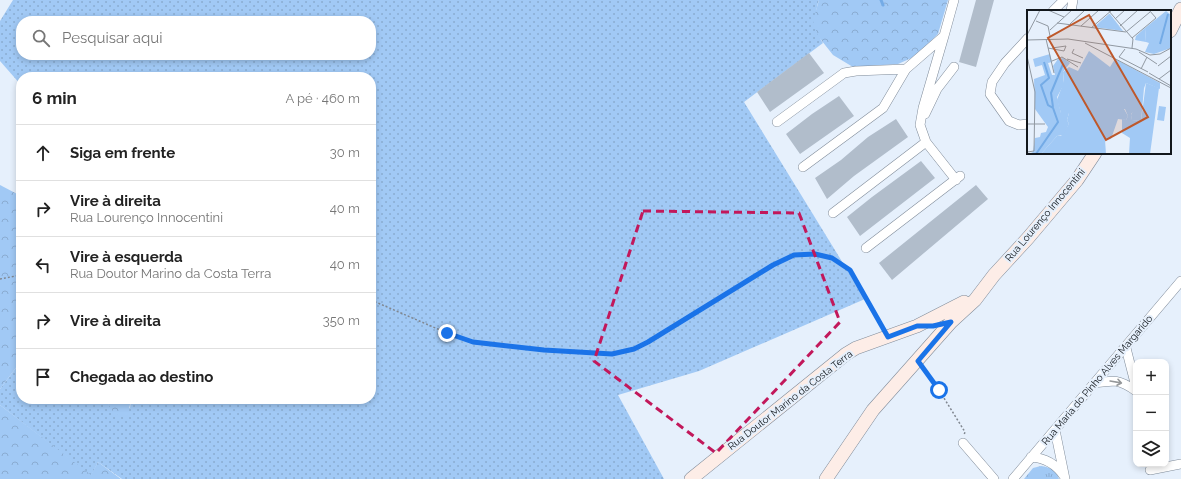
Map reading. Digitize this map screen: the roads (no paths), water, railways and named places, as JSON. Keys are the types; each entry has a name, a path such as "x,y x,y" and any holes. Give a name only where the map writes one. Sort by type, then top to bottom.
{"main road":[{"path":"1171,29 1181,9"},
{"path":"1171,37 1174,34 1181,34"},
{"name":"Rua Lourenço Innocentini","path":"826,479 873,410 951,322 974,300 994,275 1028,238 1077,180 1094,154"},
{"name":"Rua Lourenço Innocentini","path":"951,322 958,308 978,288 994,275"},
{"name":"Rua Doutor Marino da Costa Terra","path":"691,479 839,359 856,348 917,326 964,302"},
{"name":"Rua Doutor Marino da Costa Terra","path":"917,326 933,326 951,322"}],"street":[{"path":"866,248 958,178 926,142 920,125 922,108 954,0"},
{"path":"1055,10 1064,0"},
{"path":"1071,10 1073,0"},
{"path":"804,167 883,108 906,69 944,36"},
{"path":"1027,39 1005,64 992,82 990,94 1009,121 1019,125 1027,124"},
{"path":"920,125 937,89 954,66"},
{"path":"777,122 844,73 856,70 906,69"},
{"path":"833,213 926,142"},
{"name":"Rua Maria do Pinho Alves Margarido","path":"1013,479 1094,383 1177,291 1181,281"},
{"path":"1126,348 1133,375"},
{"path":"1094,383 1113,380 1126,384 1133,389"},
{"path":"1055,430 1065,478"},
{"path":"963,443 994,479"},
{"path":"1031,457 1048,461 1058,467 1065,478"},
{"path":"1151,471 1181,464"}],"waterway":[{"path":"881,0 883,5"}]}
